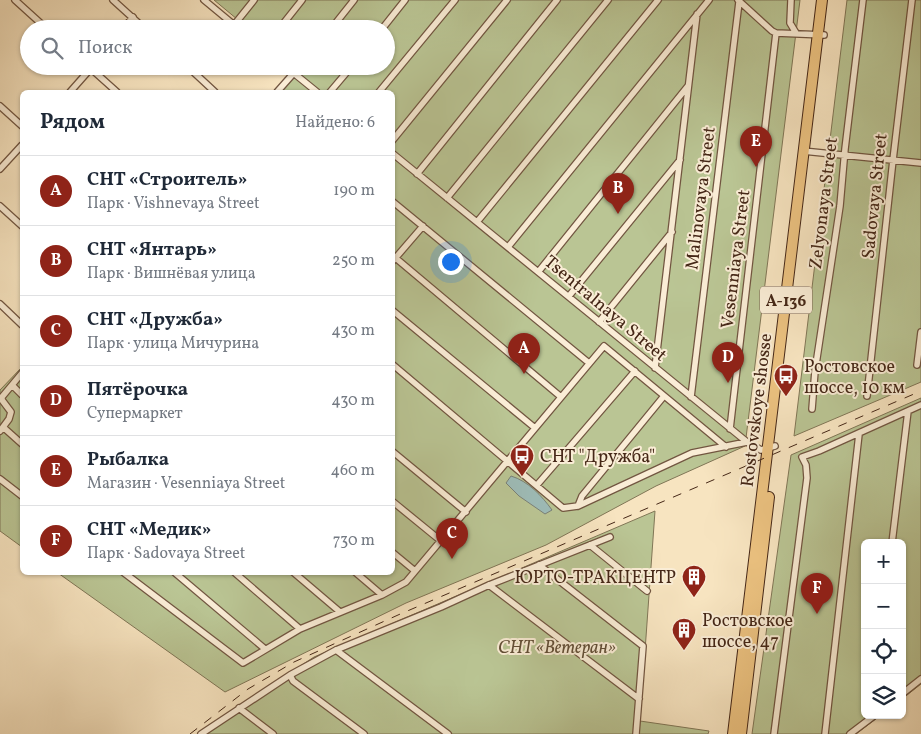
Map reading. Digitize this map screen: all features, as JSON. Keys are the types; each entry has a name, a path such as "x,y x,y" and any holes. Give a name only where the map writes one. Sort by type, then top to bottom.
{"highway":[{"name":"Rostovskoye shosse","path":"741,734 820,35 822,0"},
{"name":"Rostovskoye shosse","path":"820,35 828,0"},
{"name":"Rostovskoye shosse","path":"733,734 772,447"}],"street":[{"path":"15,0 37,20"},
{"path":"113,0 136,20"},
{"path":"204,0 228,20"},
{"path":"241,20 254,0"},
{"path":"286,20 302,0"},
{"path":"338,20 354,0"},
{"path":"389,20 405,0"},
{"path":"395,73 455,0"},
{"path":"395,137 507,0"},
{"path":"417,174 557,0"},
{"path":"447,198 608,0"},
{"path":"477,222 658,0"},
{"path":"508,247 709,0"},
{"path":"791,0 790,23 796,33"},
{"name":"Zelyonaya Street","path":"812,409 840,206 844,156 863,0"},
{"name":"Sadovaya Street","path":"867,396 892,160 912,0"},
{"path":"738,1 774,32 820,35"},
{"name":"Malinovaya Street","path":"691,397 738,1"},
{"path":"655,368 697,14"},
{"name":"Vesenniaya Street","path":"730,429 774,32"},
{"path":"72,90 84,75"},
{"path":"99,75 115,90"},
{"path":"197,75 214,90"},
{"path":"279,90 293,75"},
{"path":"295,75 314,90"},
{"path":"332,90 344,75"},
{"path":"381,90 393,75"},
{"path":"539,271 689,85"},
{"path":"0,106 20,124"},
{"path":"0,169 20,147"},
{"path":"806,152 921,163"},
{"name":"Tsentralnaya Street","path":"395,156 747,442"},
{"path":"569,296 680,160"},
{"path":"395,203 589,363"},
{"path":"0,206 20,224"},
{"path":"395,257 423,226"},
{"path":"599,322 672,232"},
{"path":"395,259 560,397"},
{"path":"0,304 20,323"},
{"path":"395,312 535,428"},
{"path":"918,365 921,332"},
{"path":"127,575 243,663 300,629 382,595 406,582 604,346 726,447"},
{"path":"395,367 563,508 578,506 692,454 747,442 761,450 772,447"},
{"path":"537,485 635,371"},
{"path":"20,375 1,397 10,412 10,419 2,429 20,442"},
{"path":"12,385 20,393"},
{"path":"578,506 582,496 664,396"},
{"path":"774,734 807,478 806,465 802,457 859,434 921,405"},
{"path":"892,539 908,411"},
{"path":"825,734 859,434"},
{"path":"395,453 466,512"},
{"path":"0,479 20,494"},
{"path":"395,504 441,541"},
{"path":"203,734 290,675 336,650 441,608 489,585 610,537"},
{"path":"590,545 647,591"},
{"path":"395,554 415,571"},
{"path":"539,565 643,646 636,734"},
{"path":"178,575 265,649"},
{"path":"237,575 300,629"},
{"path":"297,575 340,612"},
{"path":"359,575 382,595"},
{"path":"489,585 639,698"},
{"path":"336,650 448,734"},
{"path":"290,675 293,681 364,734"},
{"path":"906,691 921,679"},
{"path":"239,708 274,734"},
{"path":"850,734 868,719"}],"green space":[{"path":"214,0 800,0 745,446 656,486 546,545 406,603 225,692 61,575 395,575 395,90 278,90 291,75 395,75 395,20 238,20"},
{"path":"847,0 921,0 921,382 794,436"},
{"path":"20,369 20,546 0,531 0,390"},
{"path":"921,398 921,684 906,696 906,539 861,539 861,719 876,719 856,734 752,734 791,455"},
{"name":"СНТ «Ветеран»","path":"655,511 640,721 709,731 708,734 197,734 314,657"}],"water":[{"path":"511,476 523,481 534,490 552,510 545,514 519,496 506,483"}],"railway":[{"path":"190,734 248,689 294,662 398,615 921,391"}],"place":[{"name":"Рыбалка","path":"756,167"},
{"name":"СНТ «Янтарь»","path":"618,214"},
{"name":"СНТ «Строитель»","path":"524,374"},
{"name":"Пятёрочка","path":"728,383"},
{"name":"Ростовское шоссе, 10 км","path":"786,397"},
{"name":"СНТ \"Дружба\"","path":"522,477"},
{"name":"СНТ «Дружба»","path":"452,559"},
{"name":"ЮРТО-ТРАКЦЕНТР","path":"694,598"},
{"name":"СНТ «Медик»","path":"817,614"},
{"name":"Ростовское шоссе, 47","path":"684,651"}]}
